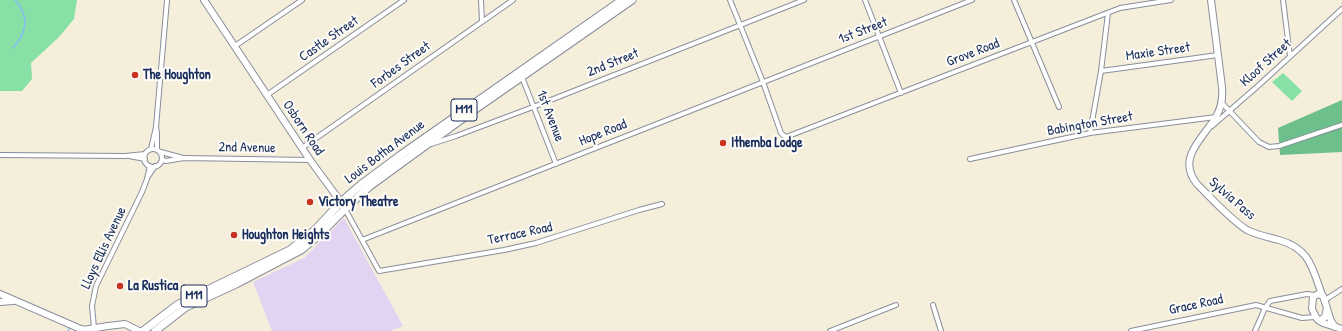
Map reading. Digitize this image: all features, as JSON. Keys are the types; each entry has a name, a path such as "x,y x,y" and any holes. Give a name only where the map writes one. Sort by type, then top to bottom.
{"main road":[{"name":"Osborn Road","path":"204,0 310,160 343,205"},
{"name":"Louis Botha Avenue","path":"155,331 176,313 186,307 236,284 300,250 319,235 363,182 622,0"},
{"name":"Louis Botha Avenue","path":"142,331 177,305 290,250 343,205 632,0"},
{"path":"1210,0 1222,87 1221,102 1216,117"},
{"name":"Sylvia Pass","path":"1216,117 1193,148 1190,157 1190,171 1195,182 1244,228 1257,234 1289,243 1306,255 1320,296 1327,308 1331,321 1339,328"},
{"path":"0,294 84,330 125,324 139,331"},
{"path":"1320,296 1313,299 1311,306 1316,318 1323,323 1339,328"},
{"path":"0,302 14,301"},
{"path":"1316,318 1321,320 1325,317 1327,308"}],"street":[{"path":"0,155 125,156 145,154 151,149 156,127 167,0"},
{"path":"235,46 302,0"},
{"name":"Castle Street","path":"267,95 404,0"},
{"path":"481,0 482,21"},
{"name":"Forbes Street","path":"302,148 513,0"},
{"path":"730,0 763,82"},
{"name":"2nd Street","path":"428,144 456,136 533,107 804,0"},
{"path":"865,0 901,93"},
{"name":"1st Street","path":"763,82 972,0"},
{"path":"1014,0 1059,107"},
{"name":"Grove Road","path":"763,82 781,133 786,137 1126,6 1171,0"},
{"path":"1283,0 1290,56"},
{"name":"Kloof Street","path":"1204,132 1342,9"},
{"path":"1090,133 1101,72 1108,13"},
{"name":"Maxie Street","path":"1101,72 1218,55"},
{"name":"1st Avenue","path":"522,77 556,164"},
{"name":"Hope Road","path":"362,240 763,82"},
{"path":"1221,102 1259,142 1264,146 1269,147 1279,146 1342,125"},
{"name":"Babington Street","path":"970,159 1090,133 1216,117"},
{"path":"156,127 156,149"},
{"path":"125,156 144,159 150,166 156,166 162,160 161,152 156,149 151,149"},
{"name":"2nd Avenue","path":"161,152 184,158"},
{"path":"144,159 145,154"},
{"name":"2nd Avenue","path":"162,160 166,161 184,158 310,160"},
{"name":"Lloys Ellis Avenue","path":"147,179 150,166"},
{"name":"Lloys Ellis Avenue","path":"94,328 92,306 96,286 147,179 156,166"},
{"name":"Terrace Road","path":"379,271 536,244 639,210 662,204"},
{"name":"Osborn Road","path":"343,205 379,271"},
{"path":"1255,331 1265,308 1270,301 1307,294 1320,296 1340,290"},
{"name":"Grace Road","path":"1131,331 1270,301"},
{"path":"830,331 896,305"},
{"path":"932,305 941,331"},
{"path":"1256,305 1302,318 1316,318"}],"shaded area":[{"path":"344,218 403,326 390,331 272,331 253,282 304,258"}],"green space":[{"path":"0,0 77,0 74,19 59,37 31,63 32,79 22,91 0,91"},
{"path":"1283,73 1302,91 1292,101 1272,82"},
{"path":"1342,100 1342,152 1280,155 1278,128"}],"waterway":[{"path":"13,48 18,42 24,30 25,24 23,12 15,0"}],"place":[{"name":"The Houghton","path":"135,75"},
{"name":"Ithemba Lodge","path":"723,143"},
{"name":"Victory Theatre","path":"310,202"},
{"name":"Houghton Heights","path":"234,235"},
{"name":"La Rustica","path":"120,286"}]}
